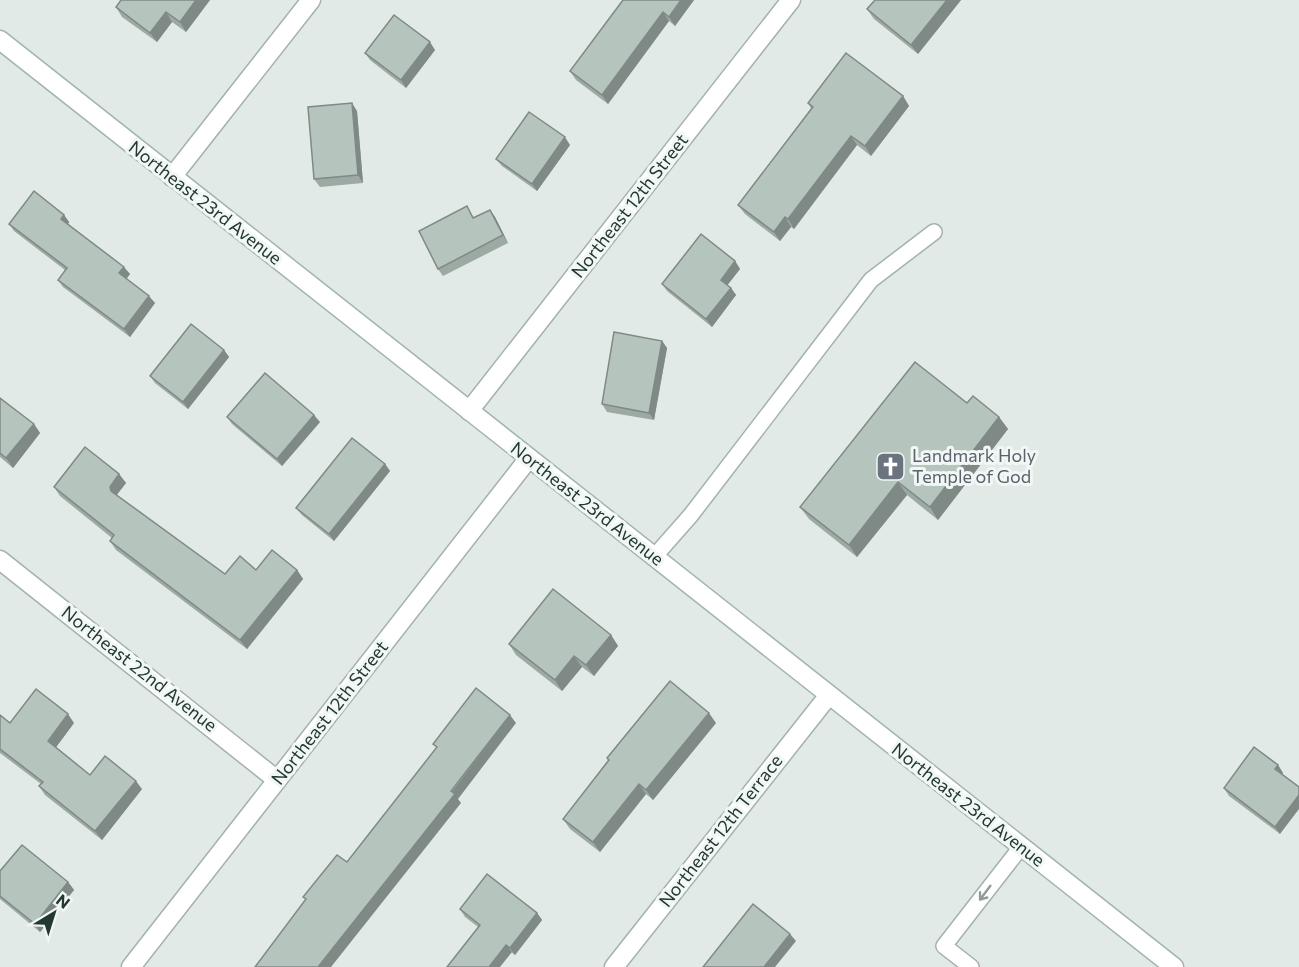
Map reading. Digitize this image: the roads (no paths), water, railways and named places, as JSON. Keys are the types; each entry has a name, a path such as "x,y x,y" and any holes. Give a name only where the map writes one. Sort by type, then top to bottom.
{"street":[{"path":"172,177 311,0"},
{"name":"Northeast 12th Street","path":"469,411 791,0"},
{"name":"Northeast 23rd Avenue","path":"0,40 1174,967"},
{"name":"Northeast 12th Street","path":"131,967 529,458"},
{"name":"Northeast 22nd Avenue","path":"0,560 277,780"},
{"name":"Northeast 12th Terrace","path":"614,967 828,695"}],"lane":[{"path":"654,557 691,515 871,280 934,232"},
{"path":"971,967 944,946 1021,847"}],"place":[{"name":"Landmark Holy Temple of God","path":"891,466"}]}
